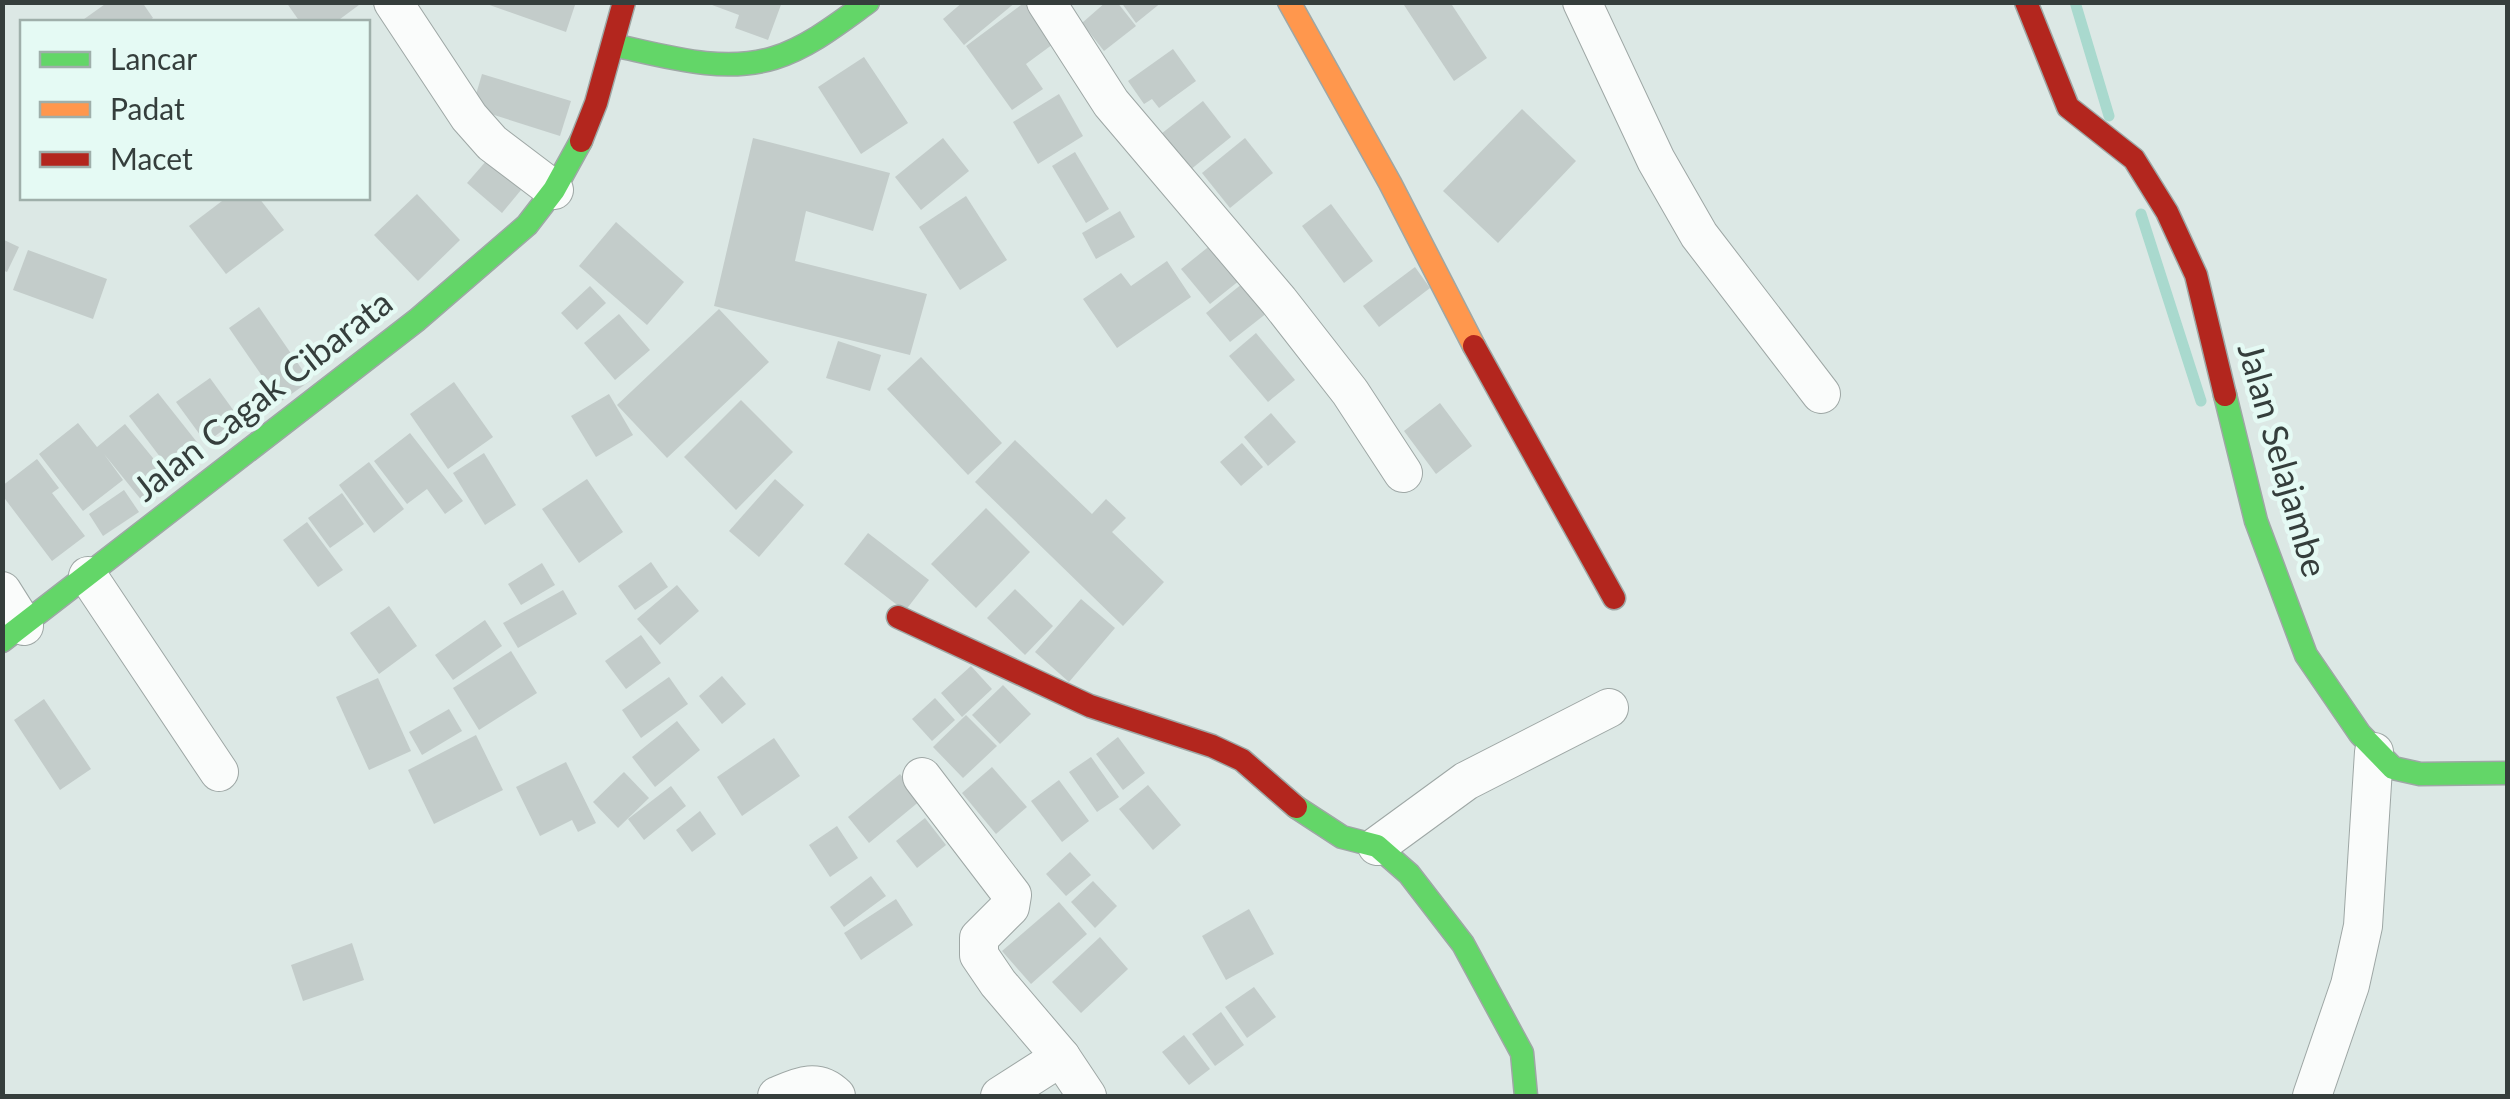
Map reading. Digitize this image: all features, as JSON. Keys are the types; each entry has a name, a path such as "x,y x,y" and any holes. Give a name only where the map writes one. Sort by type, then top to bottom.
{"main road":[{"name":"Jalan Cagak Cibarata","path":"13,633 417,320 527,225 554,190 578,146 596,103 624,2"},
{"path":"613,45 705,61 756,62 788,52 868,2"},
{"path":"1289,2 1614,598"},
{"name":"Jalan Selajambe","path":"2026,2 2068,107 2134,159 2167,212 2196,275 2256,521 2306,655 2374,752 2393,768 2460,776 2508,772"},
{"path":"898,618 1090,706 1212,746 1242,760 1294,806 1326,827 1342,837 1377,846 1409,874 1462,944 1522,1052 1526,1096"}],"street":[{"path":"393,2 469,118 492,143 554,190"},
{"path":"1046,2 1110,102 1291,316 1350,392 1403,473"},
{"path":"1582,2 1656,160 1700,234 1820,394"},
{"path":"88,576 219,772"},
{"path":"2,591 13,633"},
{"path":"1377,846 1466,781 1609,708"},
{"path":"2312,1096 2350,985 2363,926 2374,752"},
{"path":"922,777 1012,894 1010,907 978,938 979,955 1087,1096"},
{"path":"1000,1096 1061,1058"},
{"path":"777,1096 810,1084 829,1089 836,1096"}],"building":[{"path":"108,2 142,2 153,18 150,20 83,20"},
{"path":"286,2 363,2 339,20 299,20"},
{"path":"481,2 576,2 566,32"},
{"path":"704,2 782,2 768,40 735,28 739,15"},
{"path":"963,2 1016,2 964,45 943,19"},
{"path":"1025,2 1039,2 1064,36 1026,64 1043,89 1012,110 966,46"},
{"path":"1106,2 1117,2 1136,26 1104,51 1082,23"},
{"path":"1121,2 1162,2 1136,23"},
{"path":"1402,2 1450,2 1487,58 1454,81"},
{"path":"1173,49 1196,81 1159,108 1152,99 1144,104 1128,81"},
{"path":"864,57 908,123 861,154 818,87"},
{"path":"482,74 571,101 560,136 472,108"},
{"path":"1059,94 1083,136 1038,164 1013,122"},
{"path":"1203,101 1231,137 1190,170 1161,134"},
{"path":"1522,109 1576,161 1498,243 1443,191"},
{"path":"753,138 890,173 873,231 806,211 795,261 927,294 910,355 714,306"},
{"path":"943,138 969,171 921,210 895,177"},
{"path":"1245,138 1273,173 1230,208 1202,173"},
{"path":"1075,152 1109,209 1086,223 1052,166"},
{"path":"487,160 521,190 502,213 467,183"},
{"path":"417,194 460,240 418,281 374,235"},
{"path":"966,196 1007,260 960,290 919,227"},
{"path":"223,200 261,200 284,230 226,274 189,226"},
{"path":"1331,204 1373,261 1344,283 1302,226"},
{"path":"1120,211 1135,237 1096,259 1082,233"},
{"path":"616,222 684,282 647,325 579,266"},
{"path":"2,239 19,247 7,272 2,270"},
{"path":"1212,244 1240,280 1210,304 1181,269"},
{"path":"28,250 107,279 93,319 13,290"},
{"path":"1167,261 1191,297 1117,348 1083,299 1121,273 1131,286"},
{"path":"1415,267 1430,288 1379,327 1363,306"},
{"path":"1253,275 1277,305 1230,342 1206,313"},
{"path":"590,286 606,303 577,330 561,313"},
{"path":"259,307 310,381 280,402 229,328"},
{"path":"719,309 769,362 667,458 617,405"},
{"path":"619,314 650,350 615,380 584,343"},
{"path":"1256,333 1295,380 1268,402 1229,356"},
{"path":"838,341 881,355 870,391 826,378"},
{"path":"921,357 1002,443 968,475 887,389"},
{"path":"210,378 239,418 206,443 176,402"},
{"path":"454,382 493,437 448,469 410,414"},
{"path":"158,393 200,446 170,470 129,416"},
{"path":"609,394 633,435 596,457 571,416"},
{"path":"741,400 793,452 736,510 684,457"},
{"path":"1440,403 1472,446 1436,474 1404,431"},
{"path":"1271,413 1296,442 1268,466 1244,437"},
{"path":"78,423 97,447 125,424 171,480 143,502 104,454 123,480 83,511 39,454"},
{"path":"410,433 463,501 445,514 427,489 407,504 374,461"},
{"path":"1015,440 1092,514 1106,499 1126,518 1112,532 1164,582 1123,626 975,482"},
{"path":"1242,443 1263,467 1241,486 1220,462"},
{"path":"484,453 516,505 485,525 453,473"},
{"path":"37,459 59,488 52,493 85,536 52,561 2,495 2,486"},
{"path":"369,462 404,509 374,533 339,485"},
{"path":"587,479 623,532 579,563 542,509"},
{"path":"775,479 804,505 759,557 729,531"},
{"path":"124,490 139,512 103,536 89,514"},
{"path":"342,493 364,524 330,548 308,518"},
{"path":"986,508 1030,552 976,608 931,564"},
{"path":"307,522 343,570 318,587 283,540"},
{"path":"868,533 929,580 905,611 844,564"},
{"path":"651,562 668,587 635,610 618,586"},
{"path":"542,563 555,585 521,605 508,584"},
{"path":"677,585 699,611 660,645 637,619"},
{"path":"1015,589 1053,626 1025,655 987,618"},
{"path":"563,590 577,614 518,648 503,623"},
{"path":"1081,599 1115,628 1069,682 1035,652"},
{"path":"389,606 417,646 379,674 350,633"},
{"path":"485,620 502,646 453,680 435,655"},
{"path":"641,635 661,663 626,689 605,661"},
{"path":"511,651 537,693 479,730 453,688"},
{"path":"971,666 992,689 962,717 941,693"},
{"path":"722,676 746,704 722,724 699,696"},
{"path":"669,677 688,704 641,738 622,710"},
{"path":"378,678 411,751 369,770 336,697"},
{"path":"1003,685 1031,714 1000,744 972,715"},
{"path":"935,698 955,720 932,741 912,719"},
{"path":"44,699 91,769 60,790 14,720"},
{"path":"449,709 462,731 422,755 409,732"},
{"path":"966,715 997,746 963,778 933,747"},
{"path":"677,721 700,750 655,787 632,757"},
{"path":"476,735 503,790 434,824 408,770"},
{"path":"1118,737 1145,773 1123,790 1096,754"},
{"path":"774,738 800,776 742,816 717,777"},
{"path":"1091,757 1119,797 1097,812 1069,772"},
{"path":"566,762 596,823 578,832 572,820 540,836 516,787"},
{"path":"992,767 1027,807 996,834 962,793"},
{"path":"624,772 649,798 618,828 593,802"},
{"path":"900,774 921,800 869,843 848,817"},
{"path":"1059,780 1089,821 1062,842 1031,801"},
{"path":"1148,785 1181,825 1153,850 1119,809"},
{"path":"671,786 686,806 644,840 628,819"},
{"path":"700,811 716,834 692,852 676,830"},
{"path":"925,818 946,845 917,868 896,841"},
{"path":"837,826 858,858 830,877 809,845"},
{"path":"1070,852 1091,875 1066,896 1046,874"},
{"path":"871,876 886,896 844,927 830,907"},
{"path":"1093,881 1117,906 1095,928 1071,902"},
{"path":"896,899 913,925 861,960 844,933"},
{"path":"1059,902 1087,934 1031,984 1002,951"},
{"path":"1249,909 1274,954 1226,980 1202,936"},
{"path":"1100,937 1128,969 1081,1013 1052,982"},
{"path":"352,943 364,980 303,1001 291,965"},
{"path":"1254,987 1276,1017 1247,1038 1225,1007"},
{"path":"1221,1012 1244,1045 1215,1066 1192,1034"},
{"path":"1184,1035 1210,1069 1189,1085 1162,1052"}],"waterway":[{"path":"2075,2 2109,116"},
{"path":"2141,214 2201,401"}],"traffic: fast":[{"path":"613,45 694,62 754,62 799,48 868,2"},
{"path":"2,641 417,320 527,225 554,190 581,141"},
{"path":"2225,395 2256,521 2306,655 2360,734 2393,768 2420,774 2508,773"},
{"path":"1296,807 1342,837 1377,846 1409,874 1463,944 1522,1053 1526,1096"}],"traffic: slow":[{"path":"1289,2 1390,183 1474,346"}],"traffic: jam":[{"path":"581,141 596,103 624,2"},
{"path":"2026,2 2068,107 2134,159 2167,212 2196,275 2225,395"},
{"path":"1474,346 1614,598"},
{"path":"898,617 1090,706 1212,746 1242,760 1296,807"}]}
